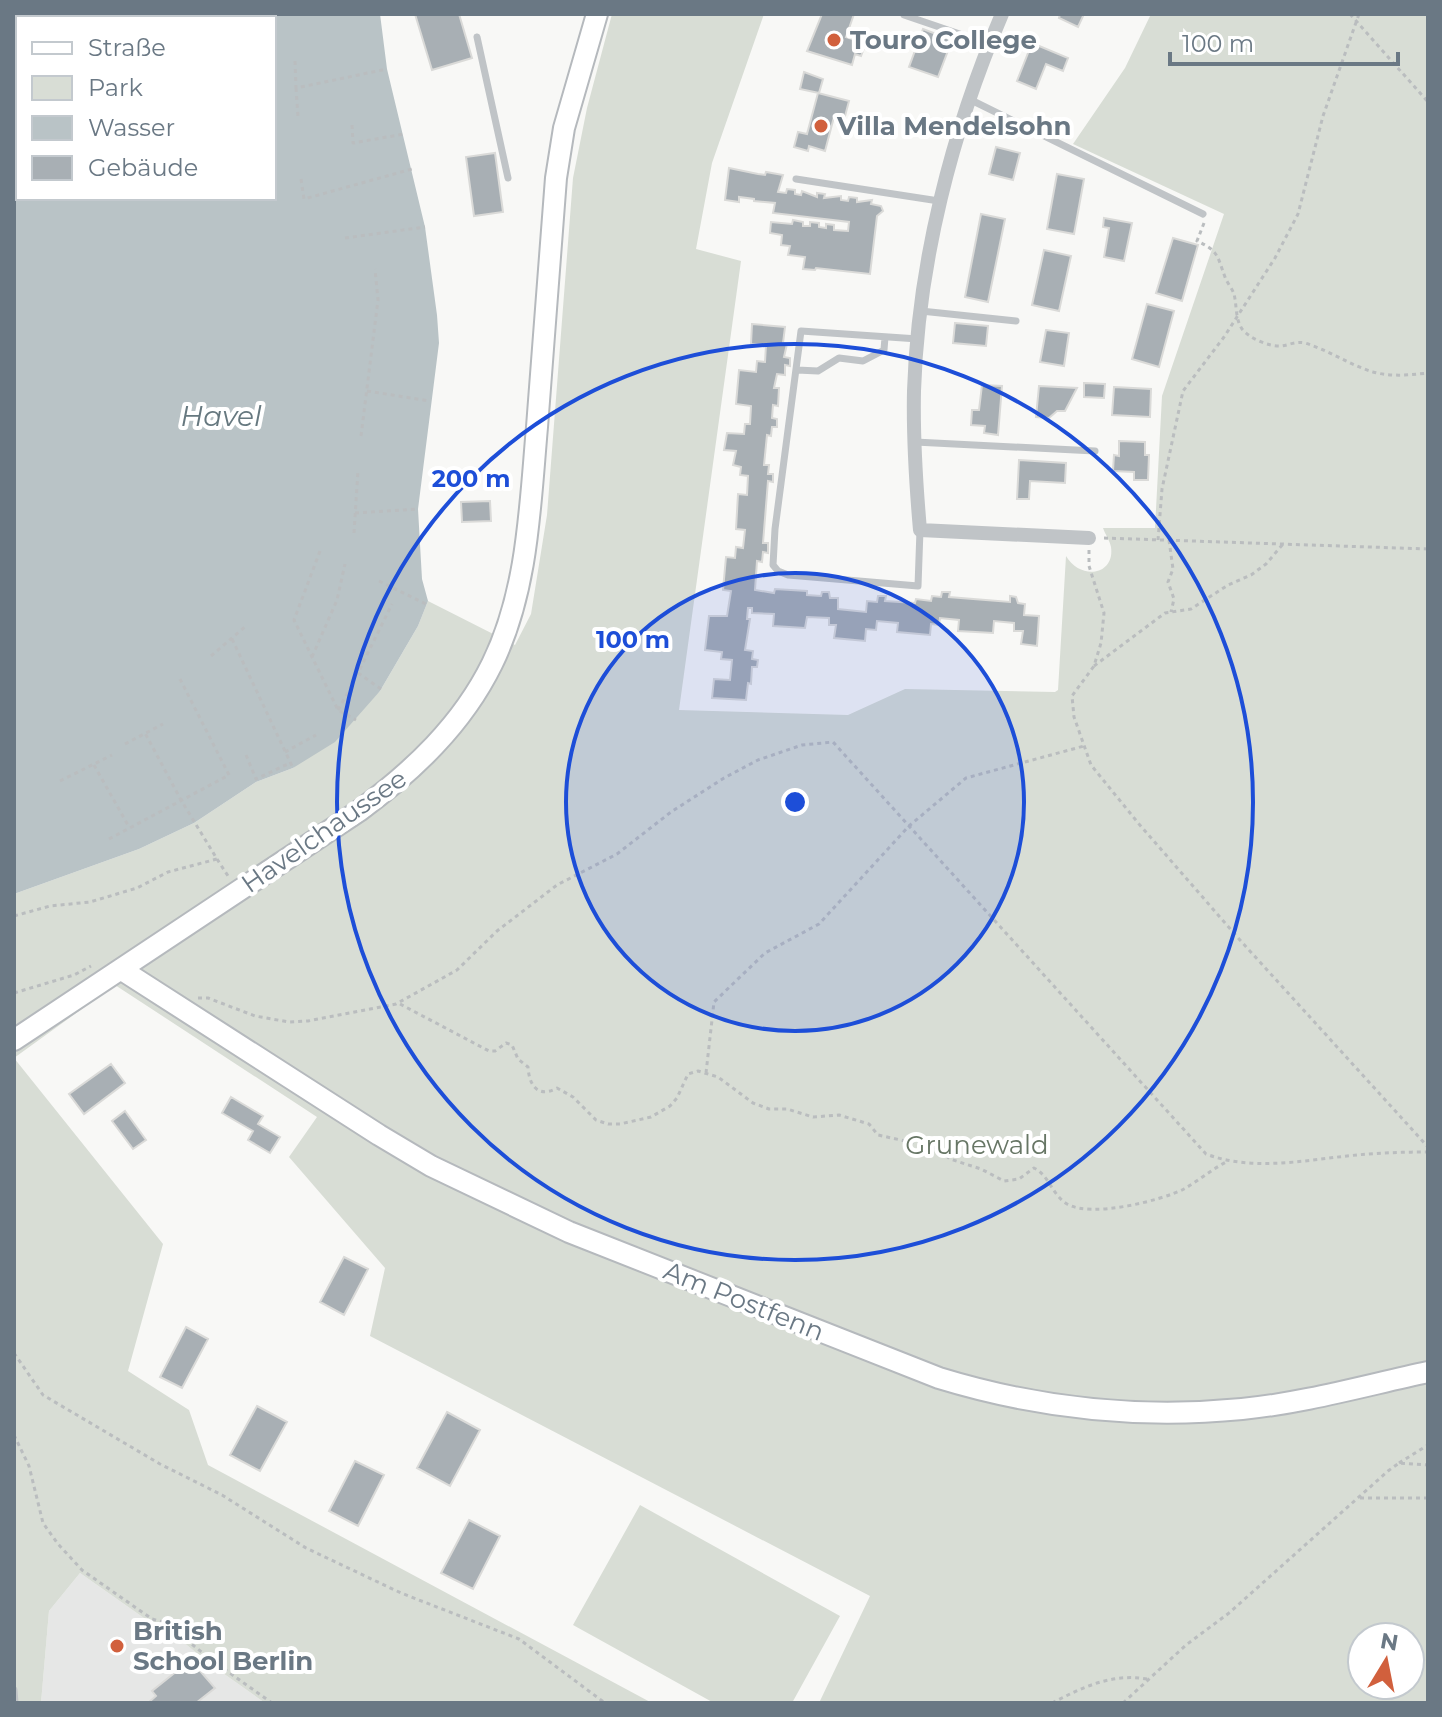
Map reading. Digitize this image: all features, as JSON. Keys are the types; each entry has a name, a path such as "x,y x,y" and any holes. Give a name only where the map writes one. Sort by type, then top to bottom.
{"street":[{"name":"Havelchaussee","path":"14,1040 359,811 397,782 433,748 468,706 493,663 520,586 530,512 556,178 564,128 597,14"},
{"path":"1002,14 989,44 948,172 921,311 914,391 920,530 1089,538"},
{"name":"Am Postfenn","path":"122,970 379,1135 431,1166 517,1209 939,1378 984,1392 1076,1408 1177,1413 1244,1409 1428,1372"}],"lane":[{"path":"904,15 989,44"},
{"path":"477,37 508,178"},
{"path":"971,100 1203,214"},
{"path":"796,179 942,202"},
{"path":"921,311 1016,321"},
{"path":"918,339 801,331 773,565 788,575 918,586 920,530"},
{"path":"797,370 818,371 839,358 863,361 884,350 885,337"},
{"path":"915,442 1095,451"},
{"path":"14,1690 15,1703"}],"path":[{"path":"1350,14 1428,102"},
{"path":"1158,540 1162,489 1183,391 1275,258 1298,214 1323,116 1359,14"},
{"path":"295,61 298,117"},
{"path":"296,88 387,69"},
{"path":"352,125 353,143 404,134"},
{"path":"301,179 304,199 412,169"},
{"path":"1203,214 1207,216 1197,241 1213,248 1218,256 1225,279 1233,291 1243,331 1259,341 1281,346 1291,342 1306,344 1372,372 1405,376 1428,373"},
{"path":"345,238 425,227"},
{"path":"361,436 378,300 375,269"},
{"path":"367,391 430,401"},
{"path":"354,533 358,470"},
{"path":"355,513 418,509"},
{"path":"1094,666 1101,643 1104,613 1089,566 1089,538 1428,549"},
{"path":"1169,540 1173,569 1168,582 1174,599 1171,612"},
{"path":"1283,544 1266,564 1251,575 1228,585 1191,609 1171,612 1145,626 1094,666 1072,696 1074,717 1091,765 1139,824 1428,1149"},
{"path":"320,551 294,620 338,710 356,720"},
{"path":"312,657 337,600 345,564"},
{"path":"379,581 426,604"},
{"path":"381,689 358,673 392,604"},
{"path":"211,656 246,626"},
{"path":"232,639 292,766 256,779 246,755"},
{"path":"109,839 229,775 180,679"},
{"path":"338,710 352,685"},
{"path":"125,744 163,724"},
{"path":"14,916 50,906 90,902 137,888 168,872 217,859 145,733"},
{"path":"285,752 316,735"},
{"path":"187,1010 195,1000 203,997 255,1016 289,1022 396,1004 457,970 523,909 557,885 617,854 671,812 758,760 802,745 833,742 1206,1154 1226,1162 1269,1164 1428,1149"},
{"path":"705,1073 714,1002 765,953 819,924 909,826 966,778 1084,746"},
{"path":"60,781 112,755"},
{"path":"94,765 129,827"},
{"path":"14,993 74,975 91,966"},
{"path":"396,1004 489,1051 495,1051 506,1043 512,1045 518,1059 529,1069 530,1084 534,1088 546,1092 557,1088 573,1097 590,1115 608,1124 634,1122 663,1111 677,1098 688,1074 698,1071 726,1081 761,1107 787,1109 813,1117 839,1115 869,1124 878,1135 937,1148 950,1159 1004,1181 1019,1179 1034,1168 1044,1175 1065,1203 1083,1209 1152,1201 1180,1191 1226,1162"},
{"path":"14,1353 43,1395 160,1464 222,1495 306,1548 401,1593 519,1639 605,1703"},
{"path":"14,1435 29,1466 43,1523 82,1570 152,1619 166,1623 272,1703"},
{"path":"1123,1703 1186,1645 1229,1613 1399,1463 1428,1445"},
{"path":"1399,1463 1428,1465"},
{"path":"1360,1498 1428,1498"},
{"path":"1052,1703 1109,1679 1129,1676 1147,1679"}],"shaded area":[{"name":"British School Berlin","path":"80,1573 151,1623 166,1628 265,1703 41,1703 49,1611"}],"green space":[{"name":"Grunewald","path":"612,14 764,14 712,163 696,249 741,261 679,710 848,715 905,689 1055,692 1058,690 1066,556 1080,569 1096,571 1108,564 1111,556 1103,528 1155,528 1162,396 1224,214 1073,144 1125,68 1151,14 1428,14 1428,1703 819,1703 870,1596 370,1336 385,1268 289,1157 317,1117 115,985 14,1058 14,894 139,849 194,823 256,782 293,768 380,691 418,626 428,601 515,645 531,614 547,515 573,178 587,108"},
{"path":"14,1058 163,1244 128,1371 189,1410 208,1465 652,1703 265,1703 166,1628 151,1623 80,1573 49,1611 41,1703 14,1703"},
{"path":"640,1505 840,1616 792,1703 714,1703 573,1625"}],"water":[{"name":"Havel","path":"14,14 380,14 387,69 425,227 437,315 439,343 418,509 422,579 428,601 418,626 380,691 335,742 293,768 256,782 194,823 139,849 14,894"}],"building":[{"path":"415,14 459,14 472,58 432,70"},
{"name":"Touro College","path":"822,14 854,14 846,37 866,43 861,56 855,54 852,65 807,51"},
{"path":"1060,14 1084,14 1078,27 1059,18"},
{"path":"923,29 952,40 938,77 909,67"},
{"path":"1032,43 1068,58 1063,71 1046,64 1036,89 1017,81"},
{"path":"804,72 823,79 819,93 800,89"},
{"name":"Villa Mendelsohn","path":"818,93 849,101 844,120 834,117 825,151 809,146 808,151 794,147 798,132 807,134"},
{"path":"996,147 1020,153 1013,180 989,174"},
{"path":"495,153 503,212 474,216 466,157"},
{"path":"729,168 783,175 778,192 786,193 787,189 801,195 802,191 817,197 817,193 825,194 824,198 841,196 841,200 848,201 849,197 857,198 857,202 872,200 871,204 881,206 883,211 877,216 870,274 803,269 805,257 788,255 790,246 781,245 782,235 770,233 771,222 792,224 793,220 803,222 803,226 810,226 810,222 819,223 819,227 834,225 834,230 848,231 849,222 773,213 775,203 754,199 739,197 739,202 725,200"},
{"path":"1057,174 1084,179 1074,234 1047,229"},
{"path":"981,214 1005,219 988,302 965,297"},
{"path":"1104,218 1132,223 1124,261 1104,257 1109,228 1103,227"},
{"path":"1173,238 1198,245 1182,301 1156,293"},
{"path":"1044,250 1071,256 1059,311 1032,305"},
{"path":"1147,304 1174,311 1159,367 1132,359"},
{"path":"955,323 988,326 986,346 953,343"},
{"path":"752,324 785,327 783,343 787,344 784,357 790,358 790,366 785,365 785,375 777,374 774,388 779,388 778,406 773,405 772,418 777,419 777,427 772,427 771,436 767,435 764,465 769,465 768,474 773,474 773,482 768,481 763,543 768,543 768,553 763,552 762,562 757,561 755,590 774,593 775,589 807,591 807,595 821,596 822,592 829,592 830,598 838,598 838,609 866,612 867,601 877,602 878,596 886,596 885,601 915,603 916,599 931,601 932,596 941,597 942,592 950,592 949,597 1010,602 1010,596 1016,597 1018,603 1025,604 1024,615 1039,616 1037,646 1021,644 1023,631 1014,631 1014,623 994,621 993,633 958,631 959,620 940,618 939,625 931,624 930,635 897,632 898,623 877,621 876,630 866,629 865,641 834,638 836,625 829,625 829,618 807,617 805,628 773,626 774,614 752,613 752,608 748,608 747,619 750,619 745,650 753,651 752,659 758,660 757,667 752,667 746,700 712,698 714,679 730,680 732,660 721,659 722,652 705,650 709,616 727,616 731,591 723,590 726,557 735,558 736,547 743,548 745,530 736,529 738,494 747,495 748,476 740,475 741,467 733,465 736,451 724,450 727,433 744,434 745,424 750,424 751,406 736,404 739,370 756,372 757,361 765,362 766,345 751,344"},
{"path":"1046,330 1069,333 1064,366 1040,362"},
{"path":"1084,383 1105,384 1104,398 1084,397"},
{"path":"982,385 1002,386 998,435 984,433 985,426 971,425 972,410 979,410"},
{"path":"1039,386 1077,388 1065,411 1057,411 1049,418 1036,417"},
{"path":"1114,387 1151,389 1150,417 1112,415"},
{"path":"1119,441 1145,442 1145,455 1149,455 1148,480 1134,480 1134,472 1113,471 1114,455 1119,456"},
{"path":"1019,460 1066,463 1065,483 1030,481 1029,499 1017,499"},
{"path":"490,501 491,521 462,522 461,502"},
{"path":"111,1064 125,1083 84,1114 69,1094"},
{"path":"231,1097 263,1116 258,1124 280,1137 270,1153 248,1140 253,1131 222,1113"},
{"path":"125,1111 146,1140 133,1149 112,1121"},
{"path":"344,1257 368,1269 344,1315 320,1302"},
{"path":"186,1327 208,1339 182,1388 160,1377"},
{"path":"257,1406 287,1422 260,1471 230,1455"},
{"path":"447,1412 480,1430 450,1486 417,1468"},
{"path":"355,1461 384,1475 358,1526 329,1511"},
{"path":"469,1520 500,1536 473,1589 441,1573"},
{"name":"British School Berlin","path":"187,1663 191,1668 195,1665 215,1688 196,1703 148,1703 156,1696 152,1691"}],"place":[{"name":"Touro College","path":"834,40"},
{"name":"Villa Mendelsohn","path":"821,126"},
{"name":"British School Berlin","path":"117,1646"}]}
